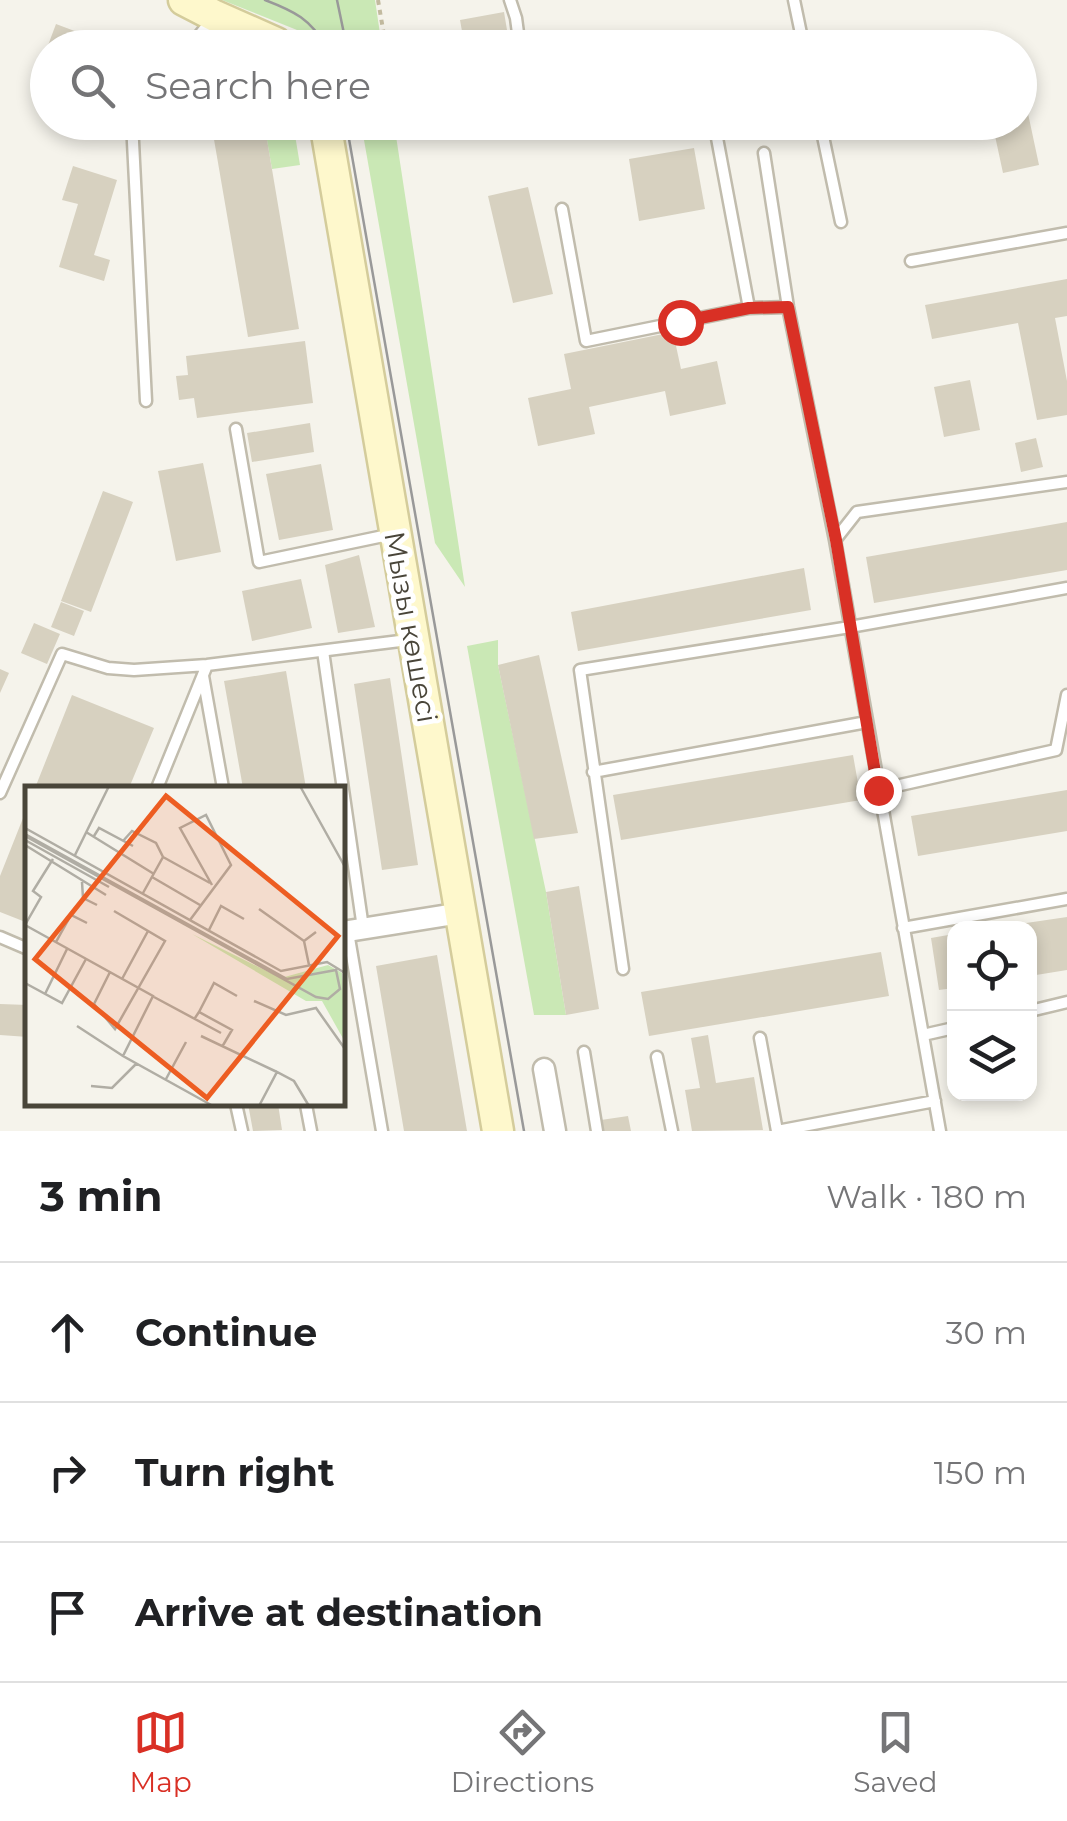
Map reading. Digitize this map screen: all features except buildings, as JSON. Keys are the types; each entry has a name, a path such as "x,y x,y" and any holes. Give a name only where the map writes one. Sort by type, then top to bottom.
{"main road":[{"path":"184,0 247,30"},
{"name":"Мызы көшесі","path":"328,140 498,1131"}],"street":[{"path":"351,930 461,913"},
{"path":"544,1069 555,1131"}],"lane":[{"path":"510,0 518,30"},
{"path":"794,0 800,30"},
{"path":"204,30 215,16"},
{"path":"133,140 146,401"},
{"path":"717,140 749,308"},
{"path":"824,140 840,222"},
{"path":"764,153 788,307 836,540 940,1131"},
{"path":"562,208 586,341 749,308 788,307"},
{"path":"911,261 1067,232"},
{"path":"236,429 258,562 394,534"},
{"path":"836,540 857,512 1067,482"},
{"path":"622,969 580,670 1067,588"},
{"path":"0,793 62,654 108,668 204,670 414,639"},
{"path":"323,650 337,786"},
{"path":"159,786 204,670"},
{"path":"204,670 224,786"},
{"path":"878,790 1056,750 1067,696"},
{"path":"593,772 868,722"},
{"path":"345,870 382,1131"},
{"path":"903,928 1067,899"},
{"path":"0,937 25,948"},
{"path":"1037,1009 1067,1002"},
{"path":"923,1035 947,1030"},
{"path":"760,1038 777,1130 935,1101"},
{"path":"584,1052 598,1131"},
{"path":"657,1058 672,1131"},
{"path":"236,1106 242,1131"},
{"path":"306,1106 311,1131"}],"path":[{"path":"378,0 382,30"}],"green space":[{"path":"222,0 375,0 379,30 297,30"},
{"path":"267,140 296,140 300,165 272,169"},
{"path":"364,140 397,140 465,587 435,543"},
{"path":"498,640 498,665 546,892 566,1015 534,1015 467,646"}],"tram line":[{"path":"265,0 301,17 315,30"},
{"path":"337,0 343,30"},
{"path":"349,140 524,1131"}],"route":[{"path":"680,322 749,308 788,307 836,540 878,790"}]}
